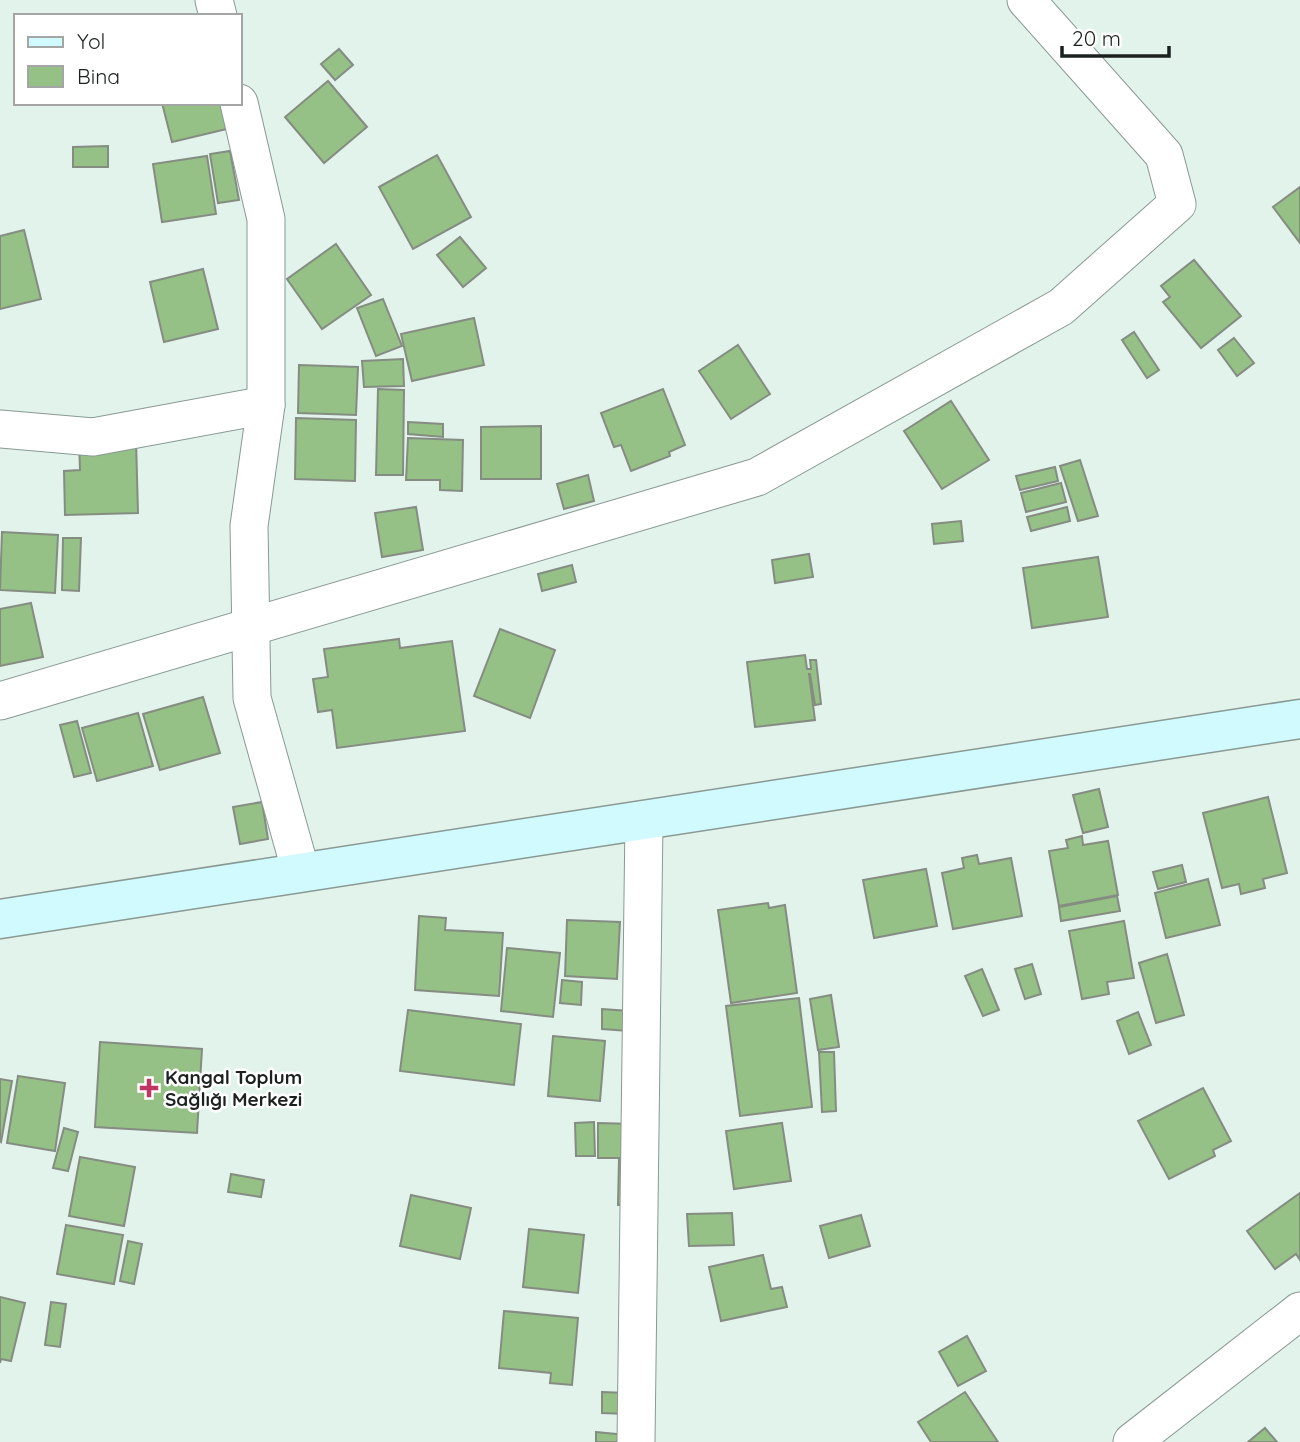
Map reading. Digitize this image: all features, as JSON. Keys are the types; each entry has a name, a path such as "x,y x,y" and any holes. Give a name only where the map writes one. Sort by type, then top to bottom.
{"street":[{"path":"0,701 757,477 1061,307 1177,204 1164,155 1026,0"},
{"path":"239,105 267,219 266,405 249,526 252,698 301,872"},
{"path":"0,429 93,437 266,405"},
{"path":"0,919 1300,719"},
{"path":"636,1442 644,820"},
{"path":"1132,1442 1300,1311"}],"building":[{"path":"339,49 353,65 335,80 321,64"},
{"path":"328,81 367,127 324,163 285,117"},
{"path":"163,105 225,105 231,128 172,142"},
{"path":"108,146 108,167 73,167 73,147"},
{"path":"230,151 239,200 218,203 210,154"},
{"path":"437,155 471,217 413,249 379,187"},
{"path":"207,156 216,214 162,222 153,164"},
{"path":"1300,187 1300,243 1273,207"},
{"path":"24,230 41,299 0,309 0,236"},
{"path":"460,237 486,268 463,287 437,255"},
{"path":"336,244 371,295 322,329 287,279"},
{"path":"1194,260 1241,316 1201,348 1163,302 1170,297 1161,286"},
{"path":"203,269 218,329 164,342 150,282"},
{"path":"383,299 402,346 376,356 357,308"},
{"path":"474,318 484,365 412,381 401,334"},
{"path":"1134,332 1159,370 1147,378 1122,340"},
{"path":"1234,338 1254,363 1237,376 1218,350"},
{"path":"738,345 770,394 731,419 699,371"},
{"path":"403,359 404,386 364,387 362,361"},
{"path":"299,365 358,367 356,415 298,413"},
{"path":"378,389 404,390 403,475 376,475"},
{"path":"663,389 685,445 669,452 670,456 631,471 621,445 614,447 601,413"},
{"path":"951,401 989,460 942,489 904,431"},
{"path":"296,418 356,420 355,481 295,479"},
{"path":"408,422 443,424 443,437 408,434"},
{"path":"541,426 541,479 481,479 481,427"},
{"path":"408,438 463,440 462,491 440,490 440,480 406,480"},
{"path":"136,440 138,513 65,515 64,471 80,470 79,441"},
{"path":"1080,460 1098,516 1078,521 1060,466"},
{"path":"1055,467 1058,481 1020,490 1016,476"},
{"path":"588,475 594,501 564,509 557,484"},
{"path":"1061,483 1066,502 1026,512 1021,493"},
{"path":"416,507 423,550 382,557 375,513"},
{"path":"1067,507 1070,521 1031,531 1027,517"},
{"path":"961,521 963,541 934,544 932,524"},
{"path":"2,532 58,535 55,593 0,590"},
{"path":"63,538 81,538 79,591 62,590"},
{"path":"809,554 813,577 775,583 772,560"},
{"path":"1098,557 1108,617 1032,628 1023,568"},
{"path":"572,565 576,582 542,591 538,574"},
{"path":"31,603 43,657 0,666 0,609"},
{"path":"500,629 555,650 530,718 474,696"},
{"path":"399,639 400,648 452,641 465,731 337,748 332,710 318,712 313,679 328,677 324,649"},
{"path":"805,655 807,669 811,669 810,660 816,660 821,704 815,705 809,674 815,720 755,727 747,662"},
{"path":"203,697 220,753 160,770 143,714"},
{"path":"138,713 153,766 97,781 82,728"},
{"path":"77,721 91,773 74,777 60,725"},
{"path":"1099,789 1108,827 1083,833 1073,795"},
{"path":"1268,797 1287,873 1263,879 1265,888 1241,894 1239,884 1222,888 1203,813"},
{"path":"262,802 268,839 240,844 233,807"},
{"path":"1082,836 1083,845 1108,841 1118,895 1059,906 1049,851 1068,848 1066,840"},
{"path":"977,855 979,864 1011,858 1022,916 953,929 942,873 964,868 962,858"},
{"path":"1182,865 1186,882 1158,889 1153,872"},
{"path":"926,869 937,926 874,938 863,880"},
{"path":"1208,879 1220,925 1166,938 1155,893"},
{"path":"1117,896 1120,911 1061,921 1059,907"},
{"path":"768,903 769,908 785,905 797,993 731,1003 718,910"},
{"path":"419,916 446,918 445,930 503,933 499,996 415,990"},
{"path":"567,920 620,922 617,979 565,976"},
{"path":"1124,921 1134,978 1107,982 1109,994 1082,999 1069,931"},
{"path":"507,948 560,953 553,1017 501,1011"},
{"path":"1167,954 1184,1015 1156,1023 1139,963"},
{"path":"1032,964 1041,994 1025,999 1015,969"},
{"path":"982,969 999,1010 983,1016 965,976"},
{"path":"562,980 582,982 581,1005 560,1003"},
{"path":"831,995 839,1047 818,1050 810,999"},
{"path":"799,998 812,1107 740,1116 726,1006"},
{"path":"602,1009 629,1011 628,1031 602,1029"},
{"path":"408,1010 521,1024 514,1085 400,1071"},
{"path":"1138,1012 1151,1045 1129,1054 1117,1021"},
{"path":"553,1036 605,1041 600,1101 548,1096"},
{"name":"Kangal Toplum Sağlığı Merkezi","path":"100,1042 202,1049 197,1133 95,1127"},
{"path":"819,1052 834,1052 836,1111 822,1112"},
{"path":"18,1076 65,1083 55,1151 7,1143"},
{"path":"0,1079 12,1081 1,1142 0,1141"},
{"path":"1203,1088 1231,1141 1213,1150 1215,1156 1169,1179 1138,1121"},
{"path":"594,1122 595,1156 576,1156 575,1123"},
{"path":"598,1123 635,1124 634,1205 618,1205 619,1158 598,1158"},
{"path":"782,1123 791,1181 734,1189 726,1131"},
{"path":"64,1128 78,1132 68,1171 53,1168"},
{"path":"80,1157 135,1167 124,1226 69,1216"},
{"path":"231,1174 264,1180 261,1197 228,1192"},
{"path":"1300,1193 1300,1260 1296,1254 1275,1269 1247,1231"},
{"path":"411,1195 471,1208 460,1259 400,1246"},
{"path":"732,1213 734,1245 689,1246 687,1214"},
{"path":"861,1215 870,1246 829,1258 820,1226"},
{"path":"66,1225 123,1235 114,1284 57,1274"},
{"path":"529,1229 584,1235 578,1293 523,1287"},
{"path":"128,1241 142,1244 134,1284 120,1281"},
{"path":"763,1255 771,1289 782,1287 787,1307 721,1321 709,1267"},
{"path":"0,1297 25,1303 11,1361 1,1359 0,1363"},
{"path":"51,1302 66,1304 60,1347 45,1345"},
{"path":"504,1311 578,1318 572,1385 550,1383 551,1373 499,1368"},
{"path":"967,1336 986,1371 958,1386 939,1352"},
{"path":"602,1392 627,1393 626,1414 602,1413"},
{"path":"965,1392 998,1442 931,1442 918,1422"},
{"path":"1265,1428 1277,1442 1248,1442"},
{"path":"596,1432 626,1435 625,1442 596,1442"}],"place":[{"name":"Kangal Toplum Sağlığı Merkezi","path":"149,1088"}]}
